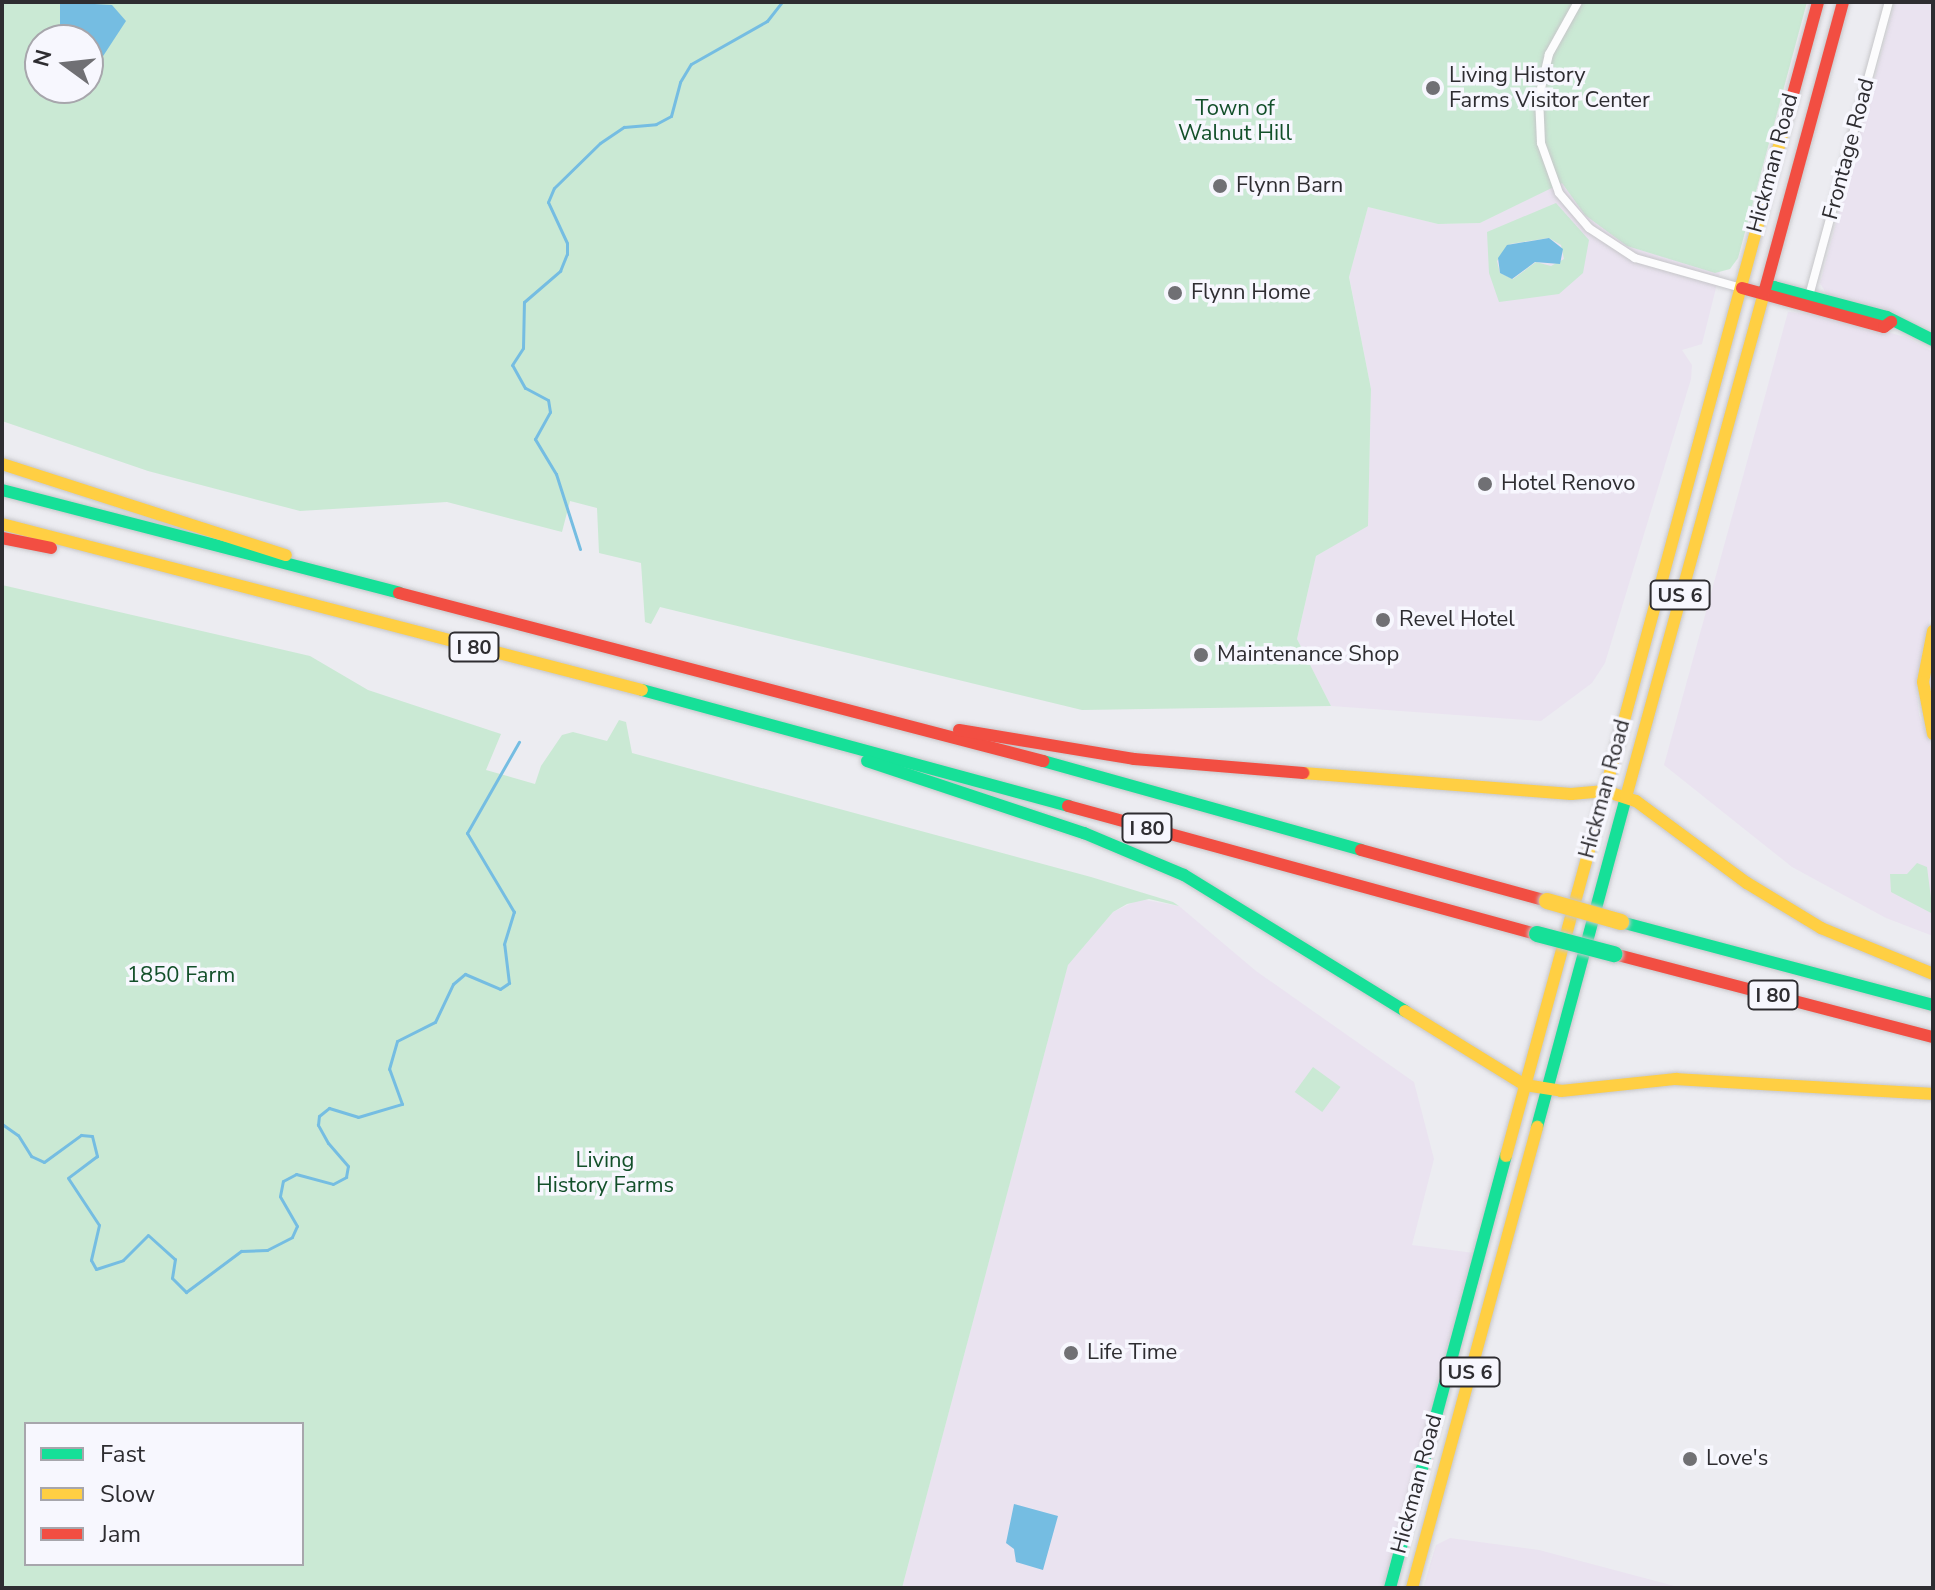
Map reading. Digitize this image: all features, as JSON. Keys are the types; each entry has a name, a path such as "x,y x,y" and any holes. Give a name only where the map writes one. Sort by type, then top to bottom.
{"main road":[{"name":"Hickman Road","path":"1390,1588 1818,2"},
{"name":"Hickman Road","path":"1412,1588 1761,292 1843,2"},
{"path":"1761,292 1774,287 1809,296 1891,322 1933,340"},
{"path":"1742,288 1884,327 1891,322"},
{"path":"2,464 252,541 351,581"},
{"name":"I 80","path":"2,490 930,730 1621,922 1933,1005"},
{"name":"I 80","path":"2,524 757,721 1537,934 1933,1037"},
{"path":"2,538 190,573"},
{"path":"1933,631 1923,695 1933,734"},
{"path":"757,721 1084,833 1184,875 1525,1085 1547,1090 1676,1079 1933,1094"},
{"path":"930,730 970,730 1134,759 1571,794 1605,791 1626,797 1821,928 1933,974"}],"street":[{"path":"1578,2 1549,54 1539,97 1542,148 1559,193 1589,228 1635,258 1742,288"},
{"name":"Frontage Road","path":"1809,296 1889,2"}],"shaded area":[{"path":"1895,2 1933,2 1933,330 1906,316 1827,295 1820,283"},
{"path":"1568,179 1722,264 1702,344 1682,350 1692,365 1691,379 1605,663 1592,683 1541,721 1331,706 1297,639 1316,556 1368,525 1371,389 1349,276 1368,207 1438,224 1480,223"},
{"path":"1788,312 1817,314 1906,337 1933,352 1933,604 1916,685 1919,715 1933,750 1933,936 1886,918 1792,867 1664,765"},
{"path":"1140,899 1179,906 1256,971 1414,1082 1434,1159 1412,1245 1482,1254 1389,1588 902,1588 1068,964 1113,912"},
{"path":"1450,1538 1539,1550 1682,1588 1423,1588 1436,1545"}],"green space":[{"name":"Town of Walnut Hill","path":"2,2 1807,2 1738,258 1730,269 1715,273 1627,246 1585,215 1562,183 1480,223 1438,224 1368,207 1349,277 1371,389 1368,526 1316,556 1297,639 1331,706 1082,710 660,607 651,624 645,622 641,563 599,553 597,508 570,501 562,532 447,502 300,511 148,471 2,421"},
{"path":"1556,203 1589,240 1583,273 1559,294 1499,302 1489,273 1487,232","holes":["1549,238 1561,245 1564,259 1551,266 1536,262 1513,279 1500,273 1497,261 1510,244"]},
{"name":"Living History Farms","path":"2,585 310,656 368,690 501,734 486,770 535,784 541,766 562,735 573,732 607,741 619,720 626,722 632,753 1091,877 1179,906 1149,899 1127,904 1113,912 1068,965 902,1588 2,1588"},
{"path":"1917,863 1927,867 1933,914 1891,892 1890,874 1907,874"},
{"path":"1313,1067 1341,1087 1322,1112 1295,1092"}],"water":[{"path":"60,2 112,5 126,21 104,55 104,24 60,24"},
{"path":"1549,238 1563,249 1560,264 1535,262 1512,279 1500,273 1498,258 1507,245"},
{"path":"1014,1504 1058,1516 1043,1570 1016,1562 1014,1549 1006,1543"}],"waterway":[{"path":"580,549 556,474 535,439 550,412 548,400 525,388 512,365 523,348 524,302 560,271 567,254 567,243 548,202 554,188 600,143 624,127 656,124 671,116 680,82 691,64 767,21 782,2"},
{"path":"2,1124 18,1135 31,1156 44,1162 81,1135 92,1136 97,1156 68,1178 99,1225 91,1260 96,1269 123,1260 148,1235 175,1259 172,1278 186,1292 241,1251 267,1250 292,1237 297,1226 280,1196 283,1181 296,1174 333,1184 346,1177 348,1166 328,1143 318,1125 319,1116 329,1108 358,1117 402,1104 389,1069 397,1041 435,1022 453,984 465,974 500,989 509,983 504,944 514,912 467,833 519,742"}],"traffic: fast":[{"path":"1761,292 1774,287 1887,317 1933,340"},
{"path":"2,490 399,593"},
{"path":"642,690 1068,806"},
{"path":"867,761 1084,833 1184,875 1405,1011"},
{"path":"1043,761 1361,850"},
{"path":"1537,1127 1626,797"},
{"path":"1621,922 1933,1005"},
{"path":"1537,934 1614,954"},
{"path":"1390,1588 1506,1156"}],"traffic: slow":[{"path":"1605,791 1783,131"},
{"path":"1626,797 1764,293"},
{"path":"2,464 286,555"},
{"path":"2,524 642,690"},
{"path":"1933,631 1923,682 1933,734"},
{"path":"1303,773 1571,794 1605,791 1636,801 1747,883 1821,928 1933,974"},
{"path":"1506,1156 1605,791"},
{"path":"1547,901 1621,922"},
{"path":"1405,1011 1525,1085 1561,1091 1676,1079 1933,1094"},
{"path":"1412,1588 1537,1127"}],"traffic: jam":[{"path":"1783,131 1818,2"},
{"path":"1764,293 1843,2"},
{"path":"1742,288 1884,327 1891,322"},
{"path":"2,538 51,548"},
{"path":"399,593 1043,761"},
{"path":"959,730 1134,759 1303,773"},
{"path":"1068,806 1537,934"},
{"path":"1361,850 1547,901"},
{"path":"1614,954 1933,1037"}],"place":[{"name":"Living History Farms Visitor Center","path":"1433,88"},
{"name":"Flynn Barn","path":"1220,186"},
{"name":"Flynn Home","path":"1175,293"},
{"name":"Hotel Renovo","path":"1485,484"},
{"name":"Revel Hotel","path":"1383,620"},
{"name":"Maintenance Shop","path":"1201,655"},
{"name":"Life Time","path":"1071,1353"},
{"name":"Love's","path":"1690,1459"}],"park label":[{"name":"1850 Farm","path":"181,976"}]}
